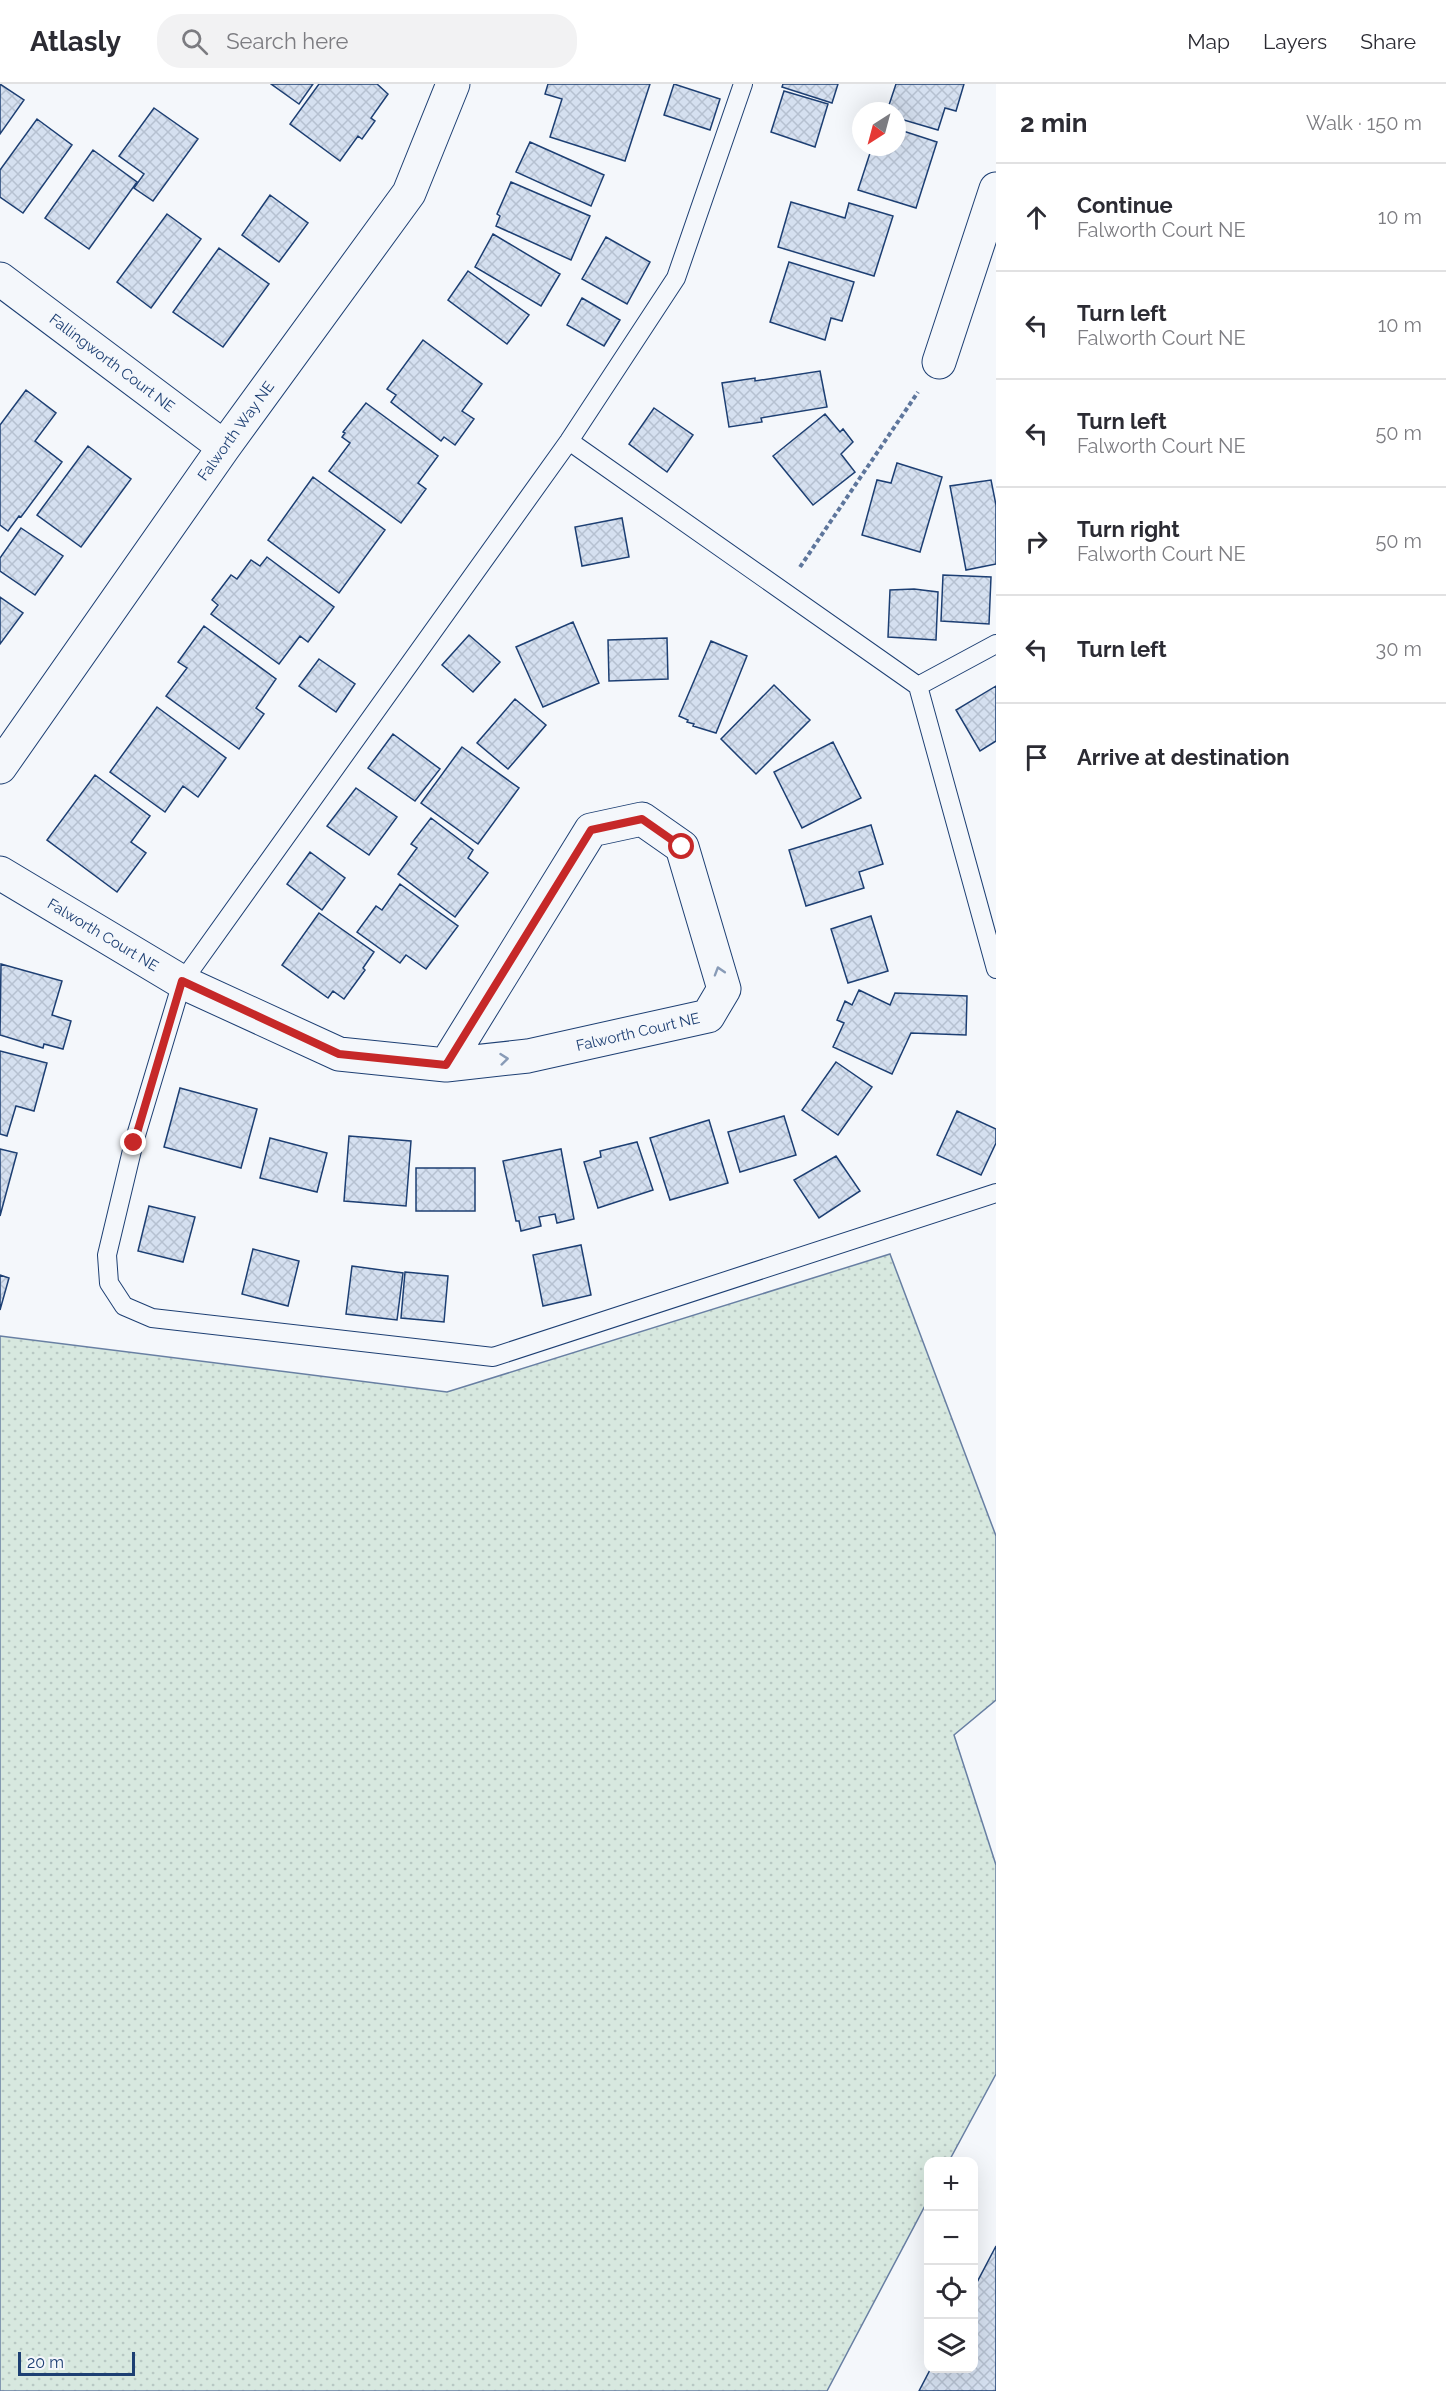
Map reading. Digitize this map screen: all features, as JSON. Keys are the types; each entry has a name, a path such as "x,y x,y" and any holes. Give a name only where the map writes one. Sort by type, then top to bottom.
{"street":[{"name":"Falworth Way NE","path":"0,767 224,447 409,193 453,84"},
{"path":"939,362 996,189"},
{"name":"Fallingworth Court NE","path":"0,279 224,447"},
{"name":"Falworth Court NE","path":"0,873 182,981 339,1054 446,1065 528,1056 708,1016 724,989 682,847 642,819 591,830 446,1065"}],"lane":[{"path":"743,84 676,278 569,441 182,981 134,1143 107,1255 109,1283 124,1306 152,1318 493,1357 996,1193"},
{"path":"569,441 918,686 996,969"},
{"path":"918,686 996,644"}],"path":[{"path":"783,591 939,362"}],"shaded area":[{"path":"890,1254 996,1536 996,1700 954,1735 996,1865 996,2074 951,2157 924,2157 924,2208 827,2391 0,2391 0,1336 447,1392"}],"building":[{"path":"0,84 24,100 0,134"},
{"path":"271,84 313,84 299,104"},
{"path":"319,84 377,84 388,94 371,118 375,121 362,139 358,136 340,161 290,124"},
{"path":"548,84 650,84 625,161 550,137 562,99 545,94"},
{"path":"674,84 720,99 710,130 664,115"},
{"path":"783,84 838,84 832,103 782,87"},
{"path":"896,84 964,84 956,111 945,108 938,130 906,121 906,102 890,102"},
{"path":"784,91 828,104 815,147 771,132"},
{"path":"154,108 198,139 153,201 134,188 144,174 119,156"},
{"path":"37,119 72,145 23,213 0,197 0,170"},
{"path":"906,132 937,142 916,208 858,190 869,156 906,156"},
{"path":"530,142 604,175 591,206 516,172"},
{"path":"93,150 137,182 89,249 45,218"},
{"path":"511,182 590,216 571,260 496,226 500,216 497,214"},
{"path":"270,195 308,223 279,262 242,235"},
{"path":"791,202 845,218 849,203 893,216 874,276 778,247"},
{"path":"167,214 201,239 151,308 117,282"},
{"path":"493,234 560,274 541,306 475,267"},
{"path":"606,237 650,262 627,304 582,279"},
{"path":"219,248 269,284 223,347 173,312"},
{"path":"789,262 854,282 842,321 831,318 825,340 770,322"},
{"path":"468,271 529,315 507,344 448,300"},
{"path":"582,298 620,320 604,346 567,325"},
{"path":"423,340 482,384 462,411 474,419 455,445 444,437 441,441 391,402 396,395 387,389"},
{"path":"820,371 827,407 761,418 762,422 729,427 722,383 755,378 755,381"},
{"path":"26,390 56,413 35,441 62,462 8,531 0,525 0,425"},
{"path":"366,403 438,456 418,483 426,489 401,523 329,471 350,443 342,437 345,433 343,432"},
{"path":"654,408 693,435 667,472 629,444"},
{"path":"825,414 840,432 843,429 853,442 841,454 855,472 813,505 773,456"},
{"path":"88,446 131,479 81,547 37,515"},
{"path":"897,463 942,477 920,552 862,535 877,480 891,483"},
{"path":"313,477 385,530 339,593 268,540"},
{"path":"991,480 996,505 996,564 966,570 950,486"},
{"path":"622,518 629,557 582,566 575,527"},
{"path":"21,528 63,556 35,595 0,571 0,558"},
{"path":"267,557 334,607 308,642 300,636 279,664 211,614 218,605 212,600 231,575 237,579 251,560 260,566"},
{"path":"943,575 991,577 989,624 941,621"},
{"path":"914,589 938,592 936,640 888,637 890,590"},
{"path":"0,597 23,613 0,644"},
{"path":"573,622 599,683 543,707 516,647"},
{"path":"204,626 276,679 256,708 264,714 239,749 166,696 187,668 178,662"},
{"path":"469,635 500,662 473,692 442,665"},
{"path":"667,638 668,679 609,681 608,640"},
{"path":"711,641 747,656 716,733 693,726 694,724 679,716"},
{"path":"319,659 355,684 336,712 299,686"},
{"path":"774,685 810,720 756,774 721,739"},
{"path":"996,686 996,741 980,751 956,710"},
{"path":"515,699 546,725 508,769 477,743"},
{"path":"157,707 226,758 198,797 183,786 165,812 110,772"},
{"path":"393,734 440,769 415,801 368,768"},
{"path":"833,742 861,798 802,828 774,772"},
{"path":"462,747 519,788 478,844 421,803"},
{"path":"95,775 150,816 131,842 146,853 117,892 47,840"},
{"path":"356,788 397,817 369,855 327,826"},
{"path":"431,818 473,850 468,858 488,873 455,917 398,874 417,848 411,844"},
{"path":"871,825 883,864 859,872 864,888 806,906 789,850"},
{"path":"310,852 345,878 322,910 287,884"},
{"path":"400,884 458,926 426,969 406,955 400,963 357,932 376,906 382,910"},
{"path":"319,913 374,952 363,968 365,970 344,999 333,991 328,998 282,965"},
{"path":"871,916 888,971 848,983 831,929"},
{"path":"1,964 62,981 52,1015 71,1021 63,1049 44,1044 43,1048 0,1035"},
{"path":"859,990 890,1005 895,993 967,996 966,1035 911,1033 892,1074 833,1047 844,1023 837,1020 845,1001 852,1005"},
{"path":"0,1051 47,1063 34,1111 16,1106 7,1136 0,1134"},
{"path":"836,1062 872,1087 838,1135 802,1110"},
{"path":"180,1088 257,1109 241,1168 164,1147"},
{"path":"957,1111 996,1129 996,1143 981,1175 937,1155"},
{"path":"784,1116 796,1155 740,1172 728,1132"},
{"path":"709,1120 728,1183 670,1200 650,1138"},
{"path":"349,1136 411,1141 406,1206 344,1201"},
{"path":"270,1138 327,1153 317,1192 260,1178"},
{"path":"637,1142 653,1190 598,1208 584,1162 601,1157 600,1151"},
{"path":"0,1149 17,1153 0,1216"},
{"path":"561,1149 574,1219 557,1223 555,1214 539,1217 541,1226 521,1231 519,1221 516,1221 503,1161"},
{"path":"836,1156 860,1191 819,1218 794,1180"},
{"path":"416,1168 475,1168 475,1211 416,1211"},
{"path":"149,1206 195,1217 183,1262 138,1251"},
{"path":"581,1245 591,1295 543,1306 533,1255"},
{"path":"253,1249 299,1261 288,1306 242,1294"},
{"path":"352,1266 403,1273 397,1320 346,1314"},
{"path":"405,1272 448,1276 444,1322 401,1318"},
{"path":"0,1275 9,1278 0,1310"},
{"path":"996,2246 996,2391 919,2391 928,2373 978,2373 978,2280"}],"route":[{"path":"134,1143 182,981 339,1054 446,1065 591,830 642,819 682,847"}]}
